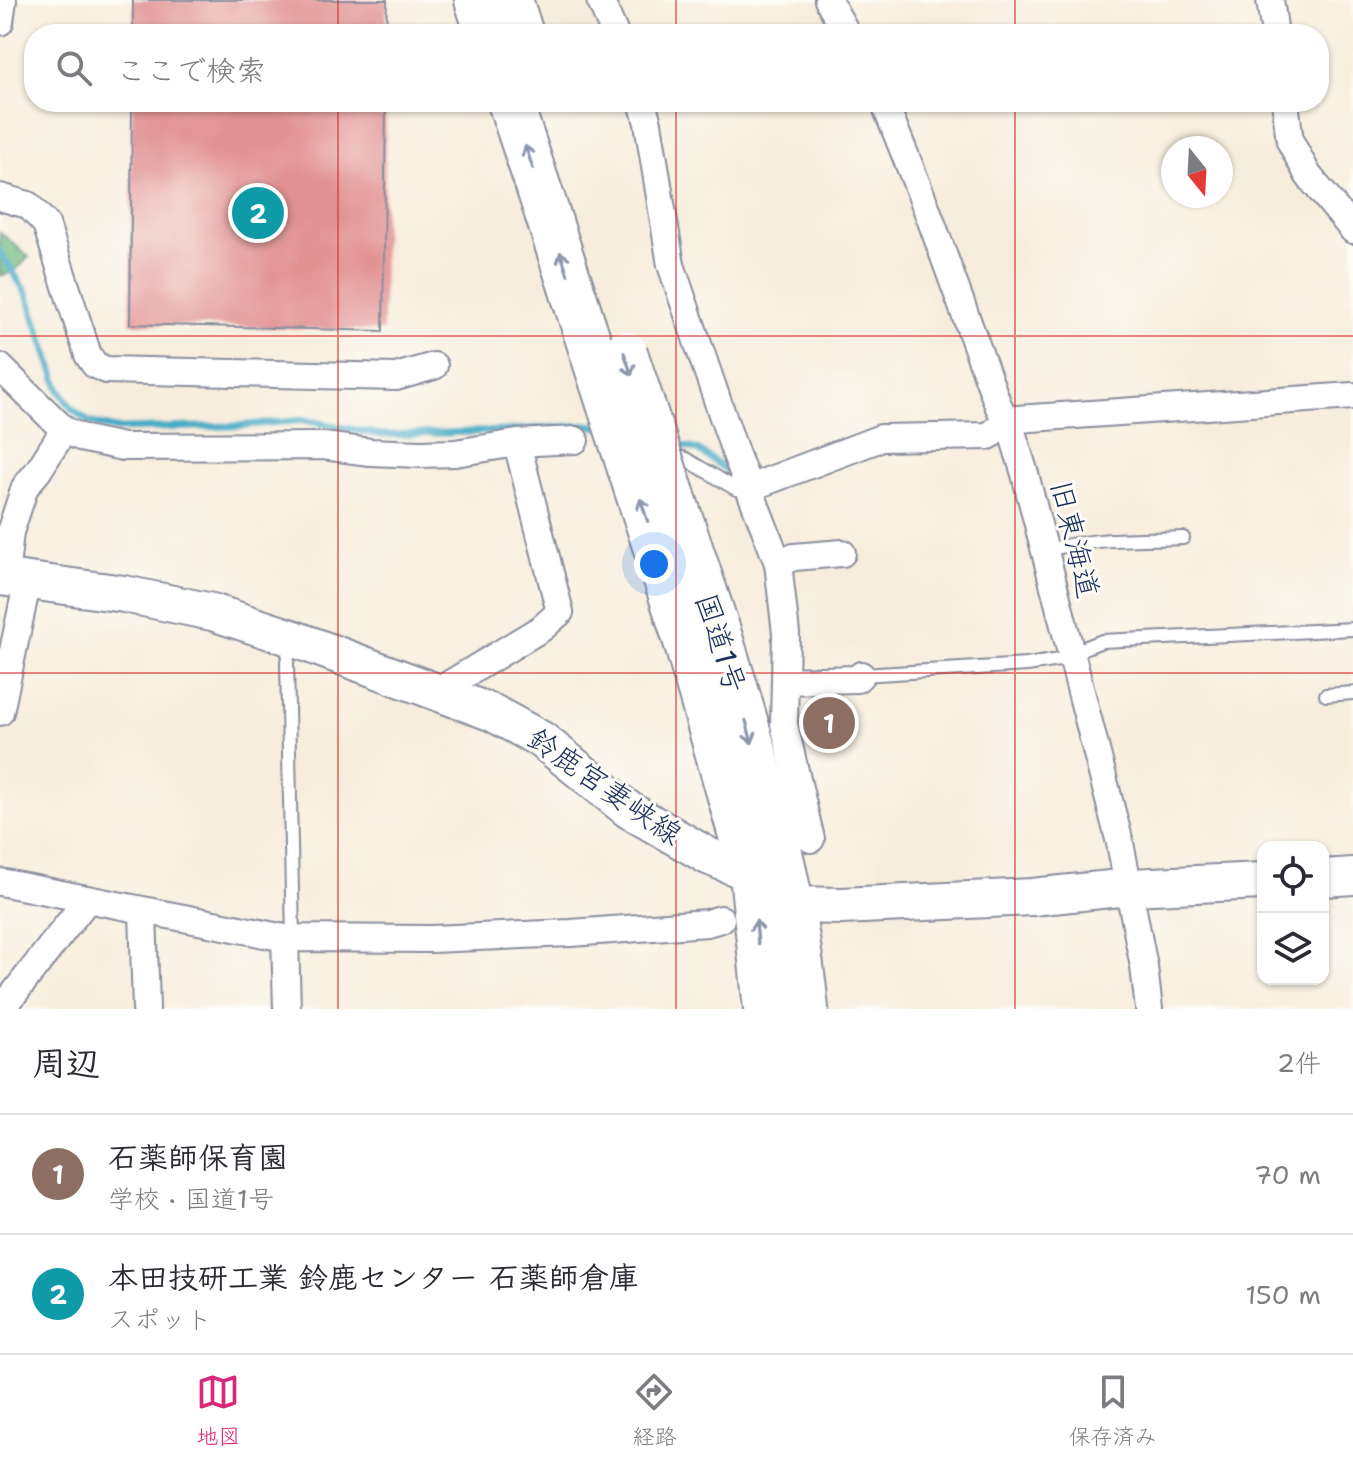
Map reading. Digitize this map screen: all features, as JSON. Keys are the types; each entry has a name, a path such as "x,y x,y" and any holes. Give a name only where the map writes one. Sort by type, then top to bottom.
{"highway":[{"path":"477,0 485,24"},
{"path":"510,0 518,24"},
{"name":"国道1号","path":"515,112 562,211 701,634 752,874 766,1009"},
{"name":"国道1号","path":"544,112 562,211"},
{"name":"国道1号","path":"701,634 746,723 793,905 806,1009"}],"main road":[{"name":"鈴鹿宮妻峡線","path":"11,578 212,612 438,691 518,725 542,740 629,810 708,856 752,874 793,905"},
{"path":"1329,878 1353,876"},
{"path":"793,905 841,906 1032,897 1130,887 1257,881"}],"street":[{"path":"0,22 3,0"},
{"path":"600,0 611,24"},
{"path":"828,0 841,24"},
{"path":"1270,0 1274,24"},
{"path":"645,112 671,265 778,563 786,634 784,724 811,839"},
{"name":"旧東海道","path":"888,112 1012,432 1025,474 1130,887 1149,1009"},
{"path":"1286,112 1290,141 1308,175 1353,230"},
{"path":"0,197 28,205 46,224 88,355 95,365 106,370 396,377 434,366"},
{"path":"0,367 64,430 85,439 123,447 323,446 420,454 455,453 517,443 590,437"},
{"path":"749,488 881,438 989,436 1006,422 1017,419 1353,396"},
{"path":"0,712 11,578 10,532 25,487 64,430"},
{"path":"438,691 542,628 560,612 517,443"},
{"path":"778,563 794,557 842,553"},
{"path":"785,681 857,679 861,675"},
{"path":"0,882 289,938 431,939 571,933 707,923 721,919"},
{"path":"2,1009 87,900"},
{"path":"143,911 146,1009"},
{"path":"287,1009 289,938"}],"lane":[{"path":"590,437 641,444 686,459 736,489 749,488"},
{"path":"1045,551 1071,543 1106,538 1120,541 1183,538"},
{"path":"861,675 1013,666 1072,655 1102,641 1353,629"},
{"path":"289,938 287,662 292,638"},
{"path":"1326,695 1353,693"}],"green space":[{"path":"0,232 29,257 16,270 0,276"}],"building":[{"path":"133,0 387,0 386,24 133,24"},
{"path":"132,112 386,112 383,331 130,324"}],"waterway":[{"path":"0,252 27,294 60,391 72,409 89,422 116,429 236,426 304,420 382,435 590,425 602,428"},
{"path":"673,443 698,450 731,473"}],"place":[{"name":"本田技研工業 鈴鹿センター 石薬師倉庫","path":"258,213"},
{"name":"石薬師保育園","path":"829,723"}]}
